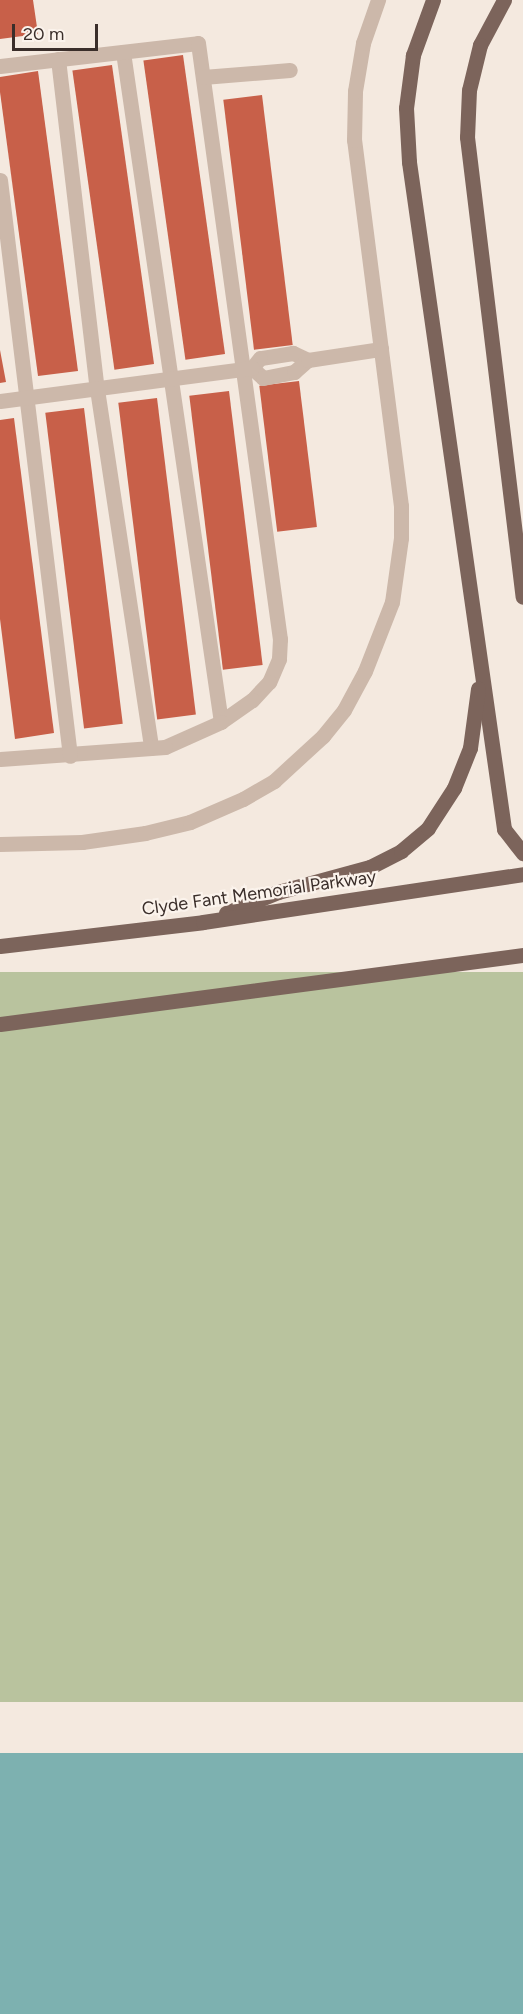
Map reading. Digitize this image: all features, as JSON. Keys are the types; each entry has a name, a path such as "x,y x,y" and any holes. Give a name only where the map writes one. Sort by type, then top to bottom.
{"main road":[{"path":"433,0 413,56 405,108 409,162 504,829 523,853"},
{"path":"504,0 480,45 469,90 467,137 523,597"},
{"path":"203,922 278,892 370,867 400,851 428,828 454,788 470,748 480,671"},
{"name":"Clyde Fant Memorial Parkway","path":"0,946 203,922 523,874"},
{"path":"0,1024 523,955"}],"street":[{"path":"0,844 82,842 190,822 243,800 274,781 345,710 382,633 394,592 401,506 354,140 355,91 363,43 378,0"},
{"path":"0,66 198,43 247,369 280,649 269,682 252,700 220,722 165,747 70,756 0,759"},
{"path":"123,52 220,722"},
{"path":"58,59 98,388 151,748"},
{"path":"203,77 290,70"},
{"path":"0,180 70,756"},
{"path":"0,401 247,369 260,358 293,353 308,360 381,349"}],"green space":[{"path":"0,972 523,972 523,1702 0,1702"}],"water":[{"path":"0,1753 523,1753 523,2014 0,2014"}],"building":[{"path":"0,0 33,0 38,34 0,39"},
{"path":"183,55 225,354 185,360 143,61"},
{"path":"112,65 154,364 114,370 72,71"},
{"path":"38,71 78,371 38,376 0,92 0,77"},
{"path":"262,95 293,345 254,350 223,100"},
{"path":"0,350 6,382 0,383"},
{"path":"299,381 317,527 277,532 259,386"},
{"path":"229,391 263,665 223,670 189,396"},
{"path":"157,398 196,715 157,719 118,403"},
{"path":"84,408 123,724 84,728 45,413"},
{"path":"14,418 54,733 15,739 0,619 0,420"}]}
